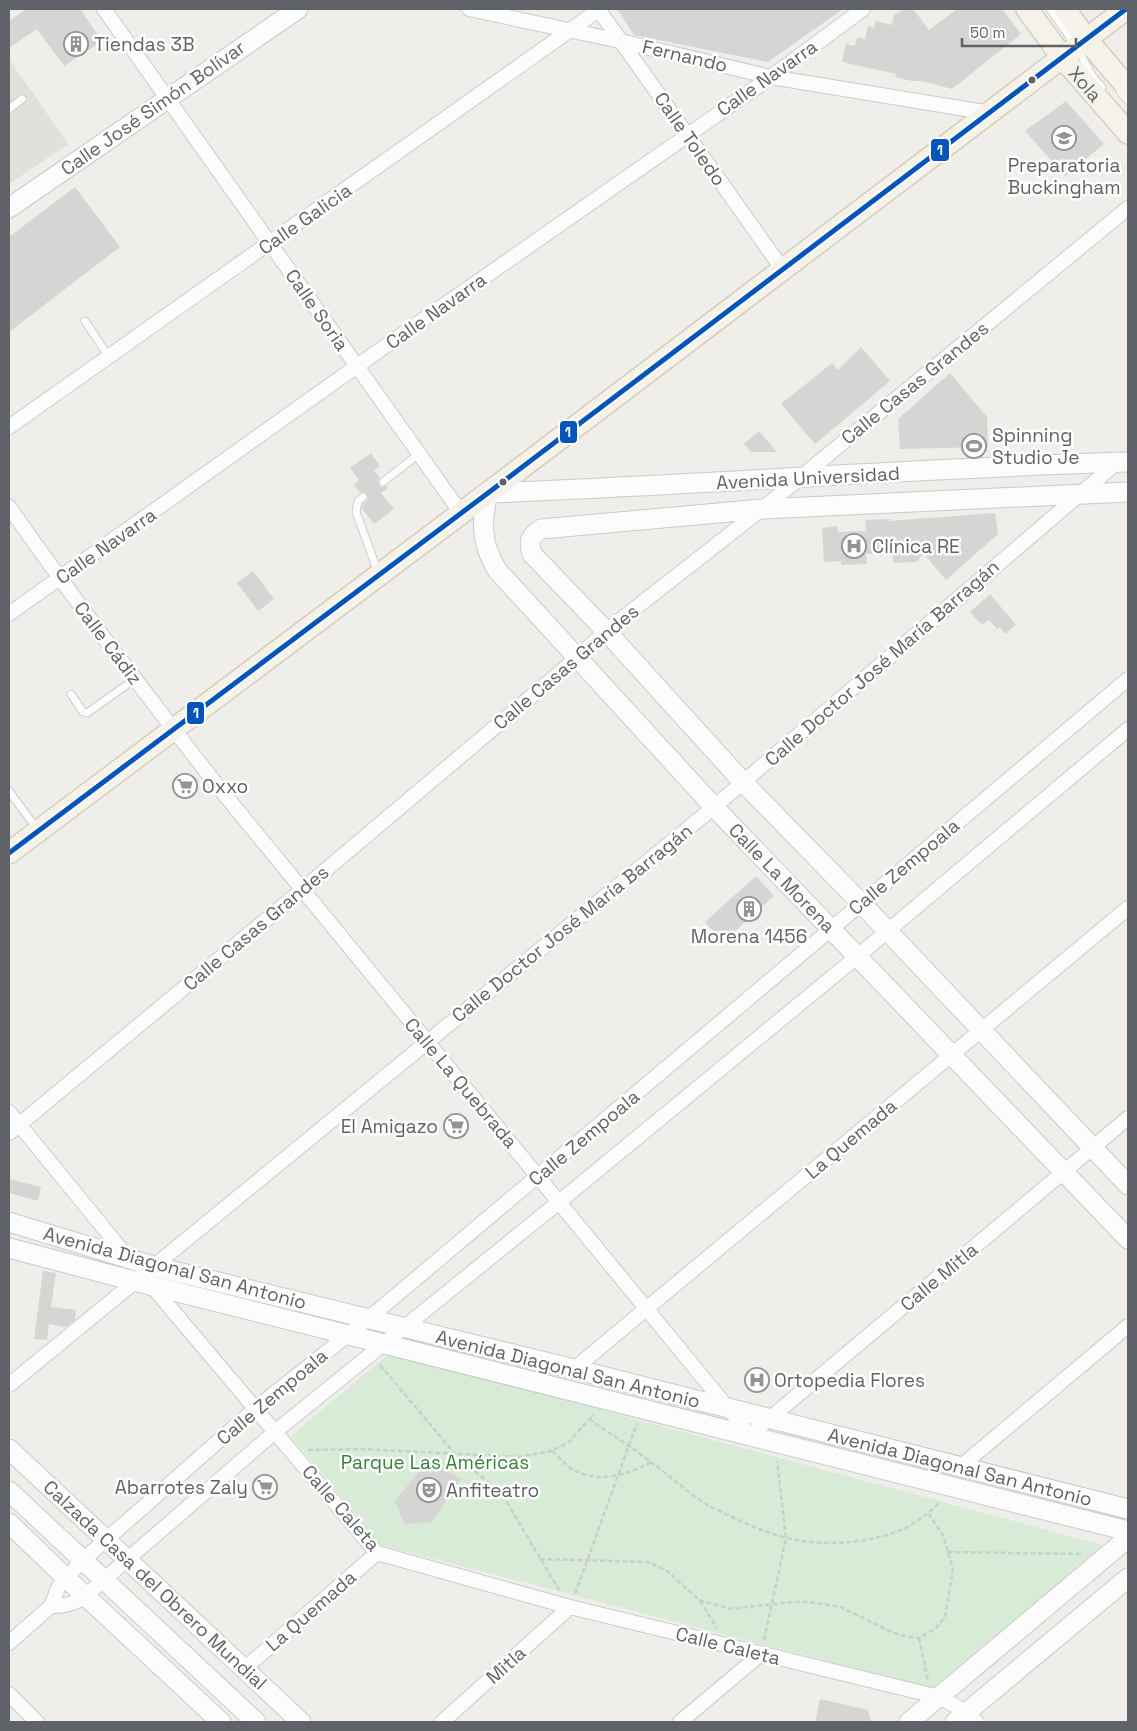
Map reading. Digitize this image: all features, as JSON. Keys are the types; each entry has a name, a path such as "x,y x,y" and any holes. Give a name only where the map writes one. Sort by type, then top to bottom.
{"main road":[{"name":"Xola","path":"1027,9 1128,88"},
{"name":"Xola","path":"1065,9 1075,47 1128,133"},
{"path":"9,853 461,514 1126,9"}],"street":[{"name":"Calle Soria","path":"104,9 461,514"},
{"name":"Calle José Simón Bolívar","path":"9,208 298,9"},
{"name":"Fernando","path":"469,9 620,41 771,77 990,113"},
{"name":"Calle Galicia","path":"9,427 599,9"},
{"name":"Calle Toledo","path":"599,9 782,270"},
{"name":"Calle Navarra","path":"9,614 357,366 771,77 863,9"},
{"name":"Calle Casas Grandes","path":"14,1129 302,890 578,657 606,631 762,509 1128,208"},
{"name":"Avenida Universidad","path":"488,493 632,488 1125,459"},
{"name":"Calle Doctor José María Barragán","path":"9,1385 145,1277 427,1042 714,807 1079,495 1125,459"},
{"name":"Avenida Universidad","path":"541,529 762,509 1128,492"},
{"name":"Calle La Morena","path":"488,493 483,526 489,557 497,570 714,807 1128,1239"},
{"name":"Calle Cádiz","path":"9,507 59,579 173,730"},
{"name":"Calle La Morena","path":"541,529 532,534 529,544 532,554 606,631 743,782 1128,1185"},
{"name":"Calle Zempoala","path":"9,1643 51,1606 59,1586 83,1560 256,1408 368,1319 1128,679"},
{"name":"Calle Zempoala","path":"51,1606 75,1603 85,1596 276,1431 559,1202 1128,729"},
{"name":"Calle La Quebrada","path":"173,730 750,1436"},
{"name":"La Quemada","path":"574,1369 1128,908"},
{"path":"9,1112 14,1129 129,1259"},
{"name":"Calle Mitla","path":"750,1436 1128,1118"},
{"name":"Avenida Diagonal San Antonio","path":"9,1222 129,1259 145,1277 348,1335 378,1349 642,1408 1128,1531"},
{"name":"Avenida Diagonal San Antonio","path":"9,1248 145,1277 368,1319 1128,1509"},
{"name":"Calle Caleta","path":"145,1277 377,1553 570,1608 935,1696 966,1719"},
{"path":"960,1467 1128,1326"},
{"name":"Calzada Casa del Obrero Mundial","path":"9,1448 127,1561 301,1722"},
{"name":"Calzada Casa del Obrero Mundial","path":"9,1491 256,1722"},
{"path":"9,1523 221,1722"},
{"path":"909,1722 935,1696 1128,1538"},
{"name":"La Quemada","path":"244,1669 377,1553"},
{"path":"966,1719 1128,1578"},
{"name":"Mitla","path":"442,1722 570,1608"},
{"path":"680,1722 761,1654"},
{"path":"9,1694 37,1722"}],"lane":[{"path":"1050,9 1093,77 1105,90"},
{"path":"1075,47 1095,64"},
{"path":"1102,70 1128,101"},
{"path":"9,109 22,99"},
{"path":"85,321 109,357"},
{"path":"383,482 419,454"},
{"path":"363,497 358,501 356,512 379,575"},
{"path":"71,694 83,712 87,713 135,679"},
{"path":"9,791 39,831"}],"path":[{"path":"378,1349 456,1455 502,1494 570,1608"},
{"path":"291,1450 362,1449 519,1457 552,1451 569,1442 607,1400"},
{"path":"570,1608 642,1408"},
{"path":"589,1419 704,1503 759,1530 786,1538 820,1543 843,1543 878,1538 906,1529 929,1514 955,1487"},
{"path":"761,1654 786,1538 775,1442"},
{"path":"552,1451 570,1467 590,1476 608,1478 632,1472 650,1462"},
{"path":"699,1600 731,1609 791,1602 809,1602 841,1607 887,1630 903,1636 919,1638 936,1628 945,1617 953,1569 943,1536 929,1514"},
{"path":"948,1552 1108,1554"},
{"path":"540,1559 648,1562 667,1571 699,1600 728,1646"},
{"path":"919,1638 935,1696"}],"shaded area":[{"path":"9,59 68,144 9,184"}],"green space":[{"name":"Parque Las Américas","path":"390,1353 1102,1545 937,1690 381,1545 291,1436"}],"building":[{"path":"26,9 80,9 102,41 64,66 37,29 9,48 9,21"},
{"path":"617,9 843,9 768,62 634,35"},
{"path":"904,9 913,9 929,30 957,9 1002,9 1021,34 952,89 922,81 895,77 896,74 842,62 846,44 855,46 857,37 865,39 868,26 874,28 876,21 892,25 894,15"},
{"name":"Preparatoria Buckingham","path":"1066,101 1104,144 1065,176 1025,131"},
{"path":"75,187 120,247 9,332 9,237"},
{"path":"861,347 890,381 815,444 781,404 832,363 838,370"},
{"path":"950,373 987,417 988,447 900,449 898,419"},
{"path":"759,431 777,452 751,452 744,444"},
{"path":"371,453 380,466 374,471 380,478 378,480 379,485 388,488 381,493 394,509 374,524 362,509 368,496 364,492 360,493 354,485 359,480 350,468"},
{"path":"995,513 998,534 946,580 924,554 916,562 893,563 892,553 866,554 867,564 841,565 841,561 824,562 822,528 837,526 838,532 866,531 865,520 889,519 889,521"},
{"path":"253,571 274,599 258,611 237,583"},
{"path":"990,594 1016,625 1005,634 1000,627 997,629 989,620 982,625 970,612"},
{"name":"Morena 1456","path":"756,876 774,896 723,942 705,922"},
{"path":"9,1179 41,1187 38,1201 9,1193"},
{"path":"43,1271 56,1273 51,1307 76,1310 75,1320 66,1327 49,1324 47,1340 34,1339"},
{"name":"Anfiteatro","path":"429,1459 461,1479 432,1522 404,1524 395,1501"},
{"path":"820,1699 868,1710 871,1722 815,1722"}],"transit line":[{"name":"1","path":"9,853 488,493 1126,9"}],"place":[{"name":"Tiendas 3B","path":"76,44"},
{"name":"Preparatoria Buckingham","path":"1064,138"},
{"name":"Spinning Studio Je","path":"974,446"},
{"name":"Clínica RE","path":"854,546"},
{"name":"Oxxo","path":"185,786"},
{"name":"Morena 1456","path":"749,909"},
{"name":"El Amigazo","path":"456,1126"},
{"name":"Ortopedia Flores","path":"757,1380"},
{"name":"Abarrotes Zaly","path":"265,1487"},
{"name":"Anfiteatro","path":"429,1490"}]}
